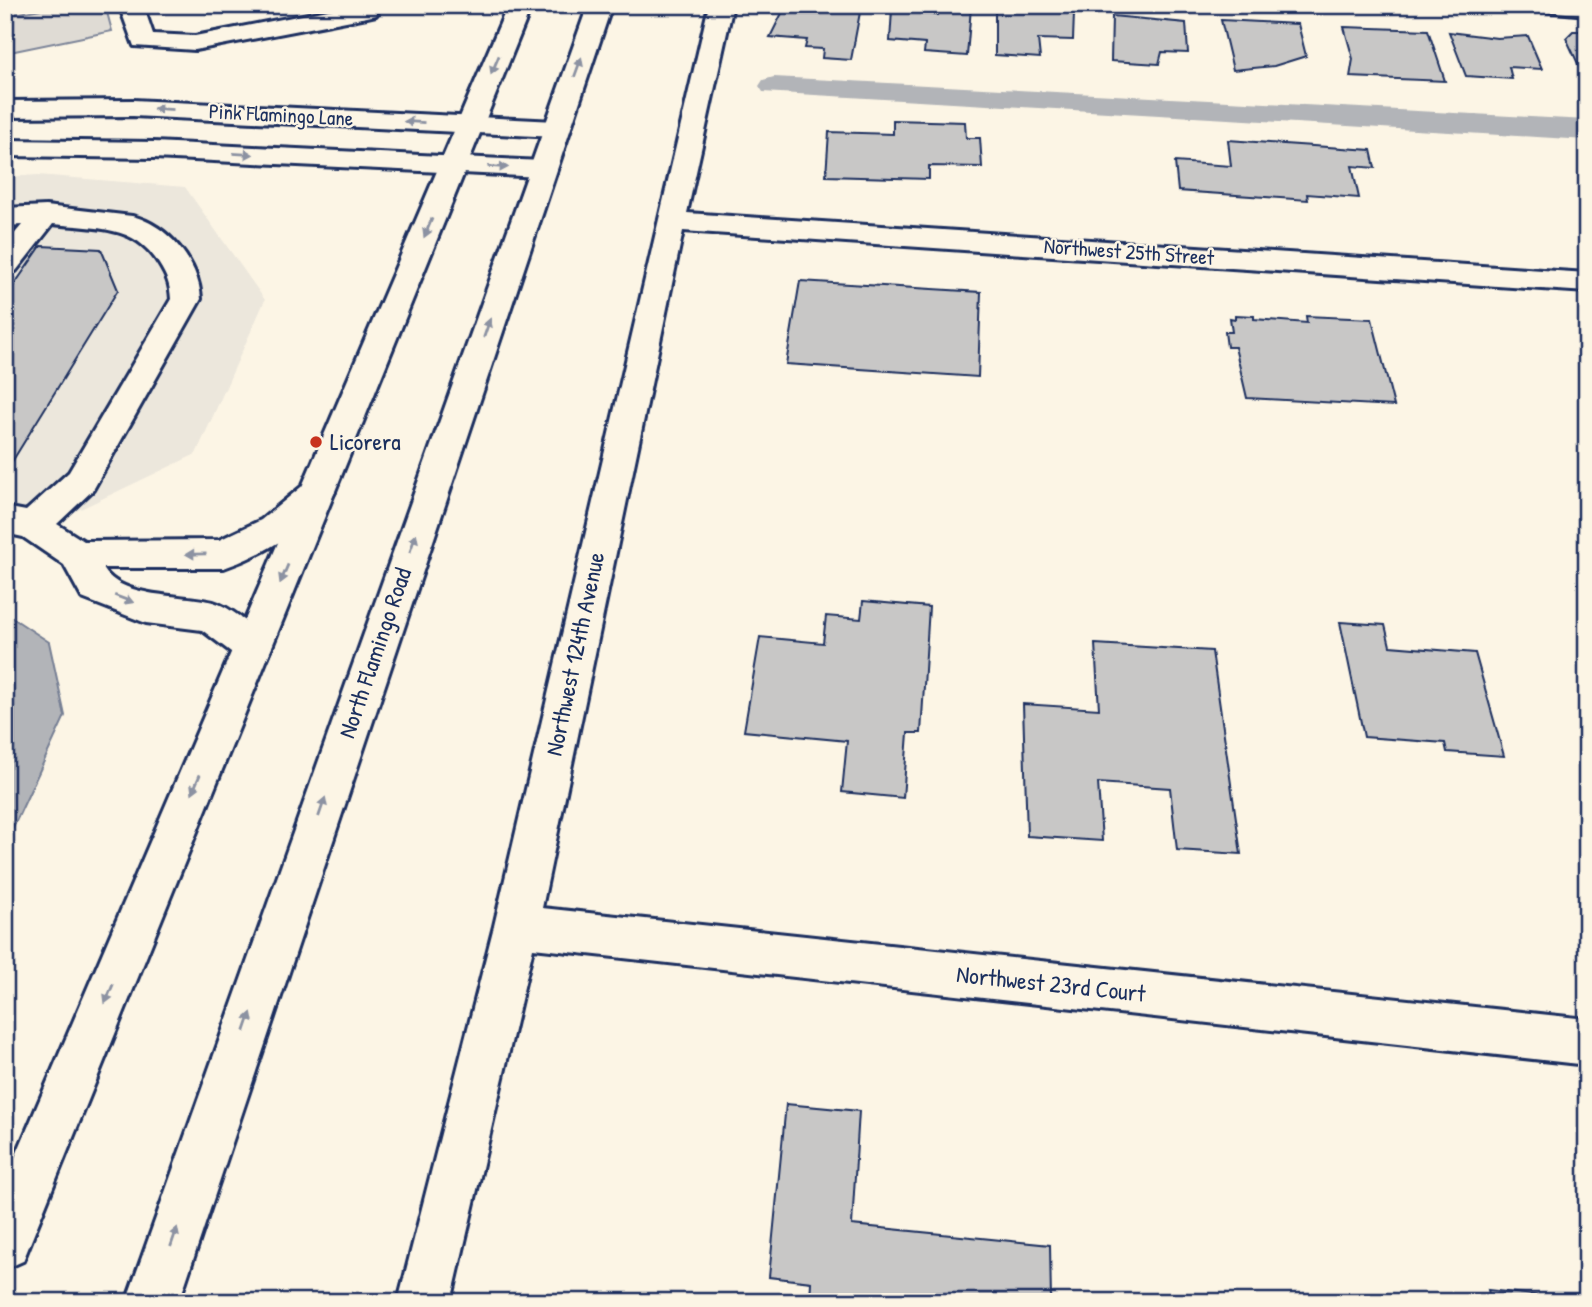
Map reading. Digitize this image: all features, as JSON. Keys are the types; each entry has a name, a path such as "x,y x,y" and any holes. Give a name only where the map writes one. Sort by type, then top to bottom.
{"main road":[{"path":"131,5 143,41 195,43 367,10 370,5"},
{"path":"5,1243 520,5"},
{"name":"North Flamingo Road","path":"152,1302 600,5"},
{"name":"Northwest 124th Avenue","path":"424,1302 516,926 721,5"},
{"path":"1544,5 1587,8"},
{"name":"Pink Flamingo Lane","path":"5,109 132,108 470,125 549,149"},
{"name":"Pink Flamingo Lane","path":"5,148 112,148 454,165 549,149"},
{"path":"5,217 46,215 132,225 160,241 185,282 186,299 81,481 19,523 77,555 224,554 275,529 318,492"},
{"path":"5,264 46,215"},
{"name":"Northwest 25th Street","path":"671,221 1587,283"},
{"path":"77,555 95,588 146,608 211,616 253,647"},
{"name":"Northwest 23rd Court","path":"516,926 1587,1042"}],"shaded area":[{"path":"60,5 105,5 112,31 5,53 5,16"},
{"path":"38,175 185,187 265,300 196,454 5,545 5,177"},
{"path":"5,613 49,642 65,716 5,845"}],"building":[{"path":"939,5 971,7 967,56 924,53 925,44 890,41 892,10 938,15"},
{"path":"797,6 861,7 851,60 822,58 823,49 805,48 807,40 770,37 782,13"},
{"path":"995,8 1074,13 1073,40 1038,39 1040,58 995,55"},
{"path":"1112,16 1186,23 1188,53 1162,52 1159,64 1111,61"},
{"path":"1221,20 1298,24 1306,56 1274,66 1233,70"},
{"path":"1344,27 1428,30 1445,81 1350,77 1353,59"},
{"path":"1573,31 1587,31 1587,83 1566,38"},
{"path":"1449,32 1497,38 1528,36 1542,69 1509,67 1512,79 1466,76"},
{"path":"893,120 965,122 966,138 980,138 982,167 929,166 929,179 826,176 829,132 893,134"},
{"path":"1228,140 1371,150 1375,168 1352,166 1359,198 1307,194 1308,200 1178,191 1175,162 1231,166"},
{"path":"41,246 101,249 118,290 5,473 5,298"},
{"path":"800,281 981,292 978,377 786,364"},
{"path":"1235,315 1307,323 1306,316 1372,319 1394,406 1247,398 1235,347 1227,347 1225,332 1232,332 1230,318 1235,319"},
{"path":"863,601 929,607 921,733 908,733 903,798 842,792 847,741 744,731 760,637 823,643 826,616 861,619"},
{"path":"1340,622 1385,625 1390,646 1475,653 1504,756 1447,752 1445,743 1364,737"},
{"path":"1095,644 1212,651 1241,854 1177,850 1170,788 1098,783 1102,841 1027,836 1023,704 1099,709"},
{"path":"786,1104 859,1111 852,1225 1050,1245 1051,1302 810,1302 811,1282 769,1277"},
{"path":"1488,1290 1587,1301 1587,1302 1491,1302"}],"waterway":[{"path":"774,86 1587,130"}],"place":[{"name":"Licorera","path":"316,442"}]}
